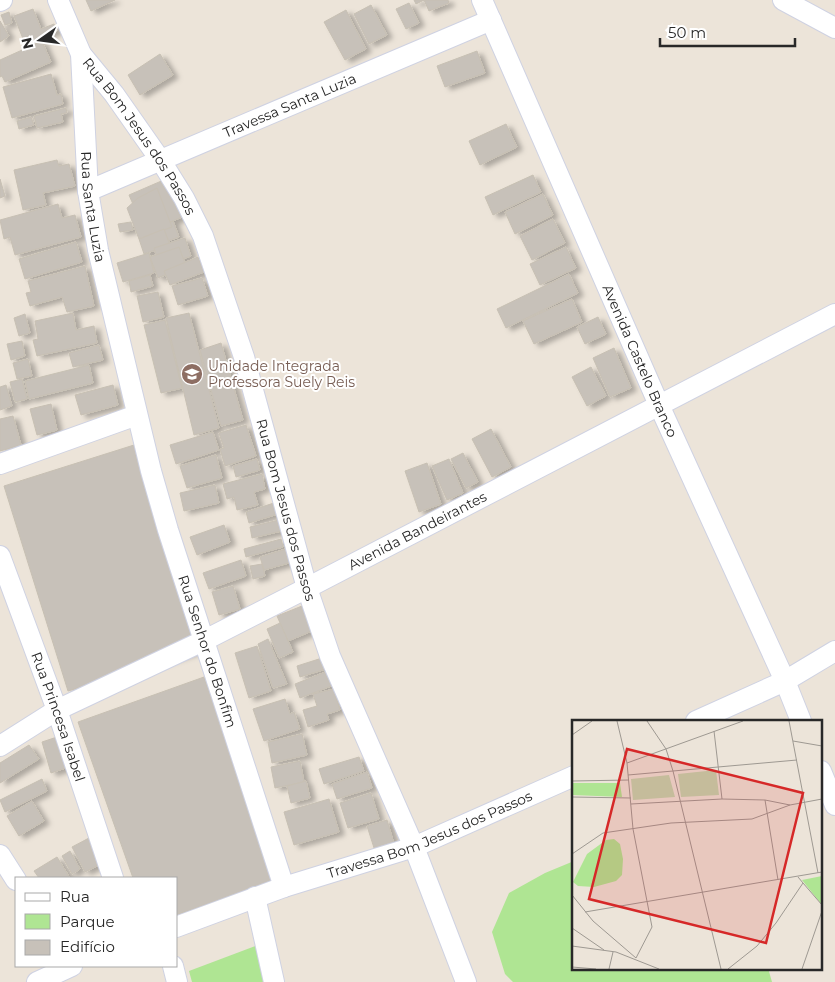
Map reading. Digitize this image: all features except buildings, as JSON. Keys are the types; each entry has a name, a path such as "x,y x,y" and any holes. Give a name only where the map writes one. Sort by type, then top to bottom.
{"street":[{"name":"Rua Santa Luzia","path":"58,0 81,54 88,191 98,250 137,415"},
{"name":"Avenida Castelo Branco","path":"482,0 659,405 786,681 801,720"},
{"path":"783,0 835,28"},
{"name":"Travessa Santa Luzia","path":"88,191 491,20"},
{"name":"Rua Bom Jesus dos Passos","path":"81,54 114,94 161,161 184,198 203,236 224,293 252,384 307,588 330,656 414,847 466,982"},
{"name":"Avenida Bandeirantes","path":"0,746 57,710 203,641 835,314"},
{"path":"0,464 137,415"},
{"name":"Rua Senhor do Bonfim","path":"137,415 168,530 284,887"},
{"name":"Rua Princesa Isabel","path":"0,556 57,710 113,877"},
{"path":"698,720 786,681 835,651"},
{"path":"822,773 835,805"},
{"name":"Travessa Bom Jesus dos Passos","path":"178,925 284,887 414,847 572,777"},
{"path":"0,855 15,878"},
{"path":"255,897 274,982"},
{"path":"37,982 70,967"},
{"path":"173,967 177,982"}],"green space":[{"path":"572,862 572,970 769,970 772,982 513,982 505,974 492,932 509,893 545,873"},
{"path":"258,945 265,982 192,982 189,971"}],"place":[{"name":"Unidade Integrada Professora Suely Reis","path":"192,374"}]}
